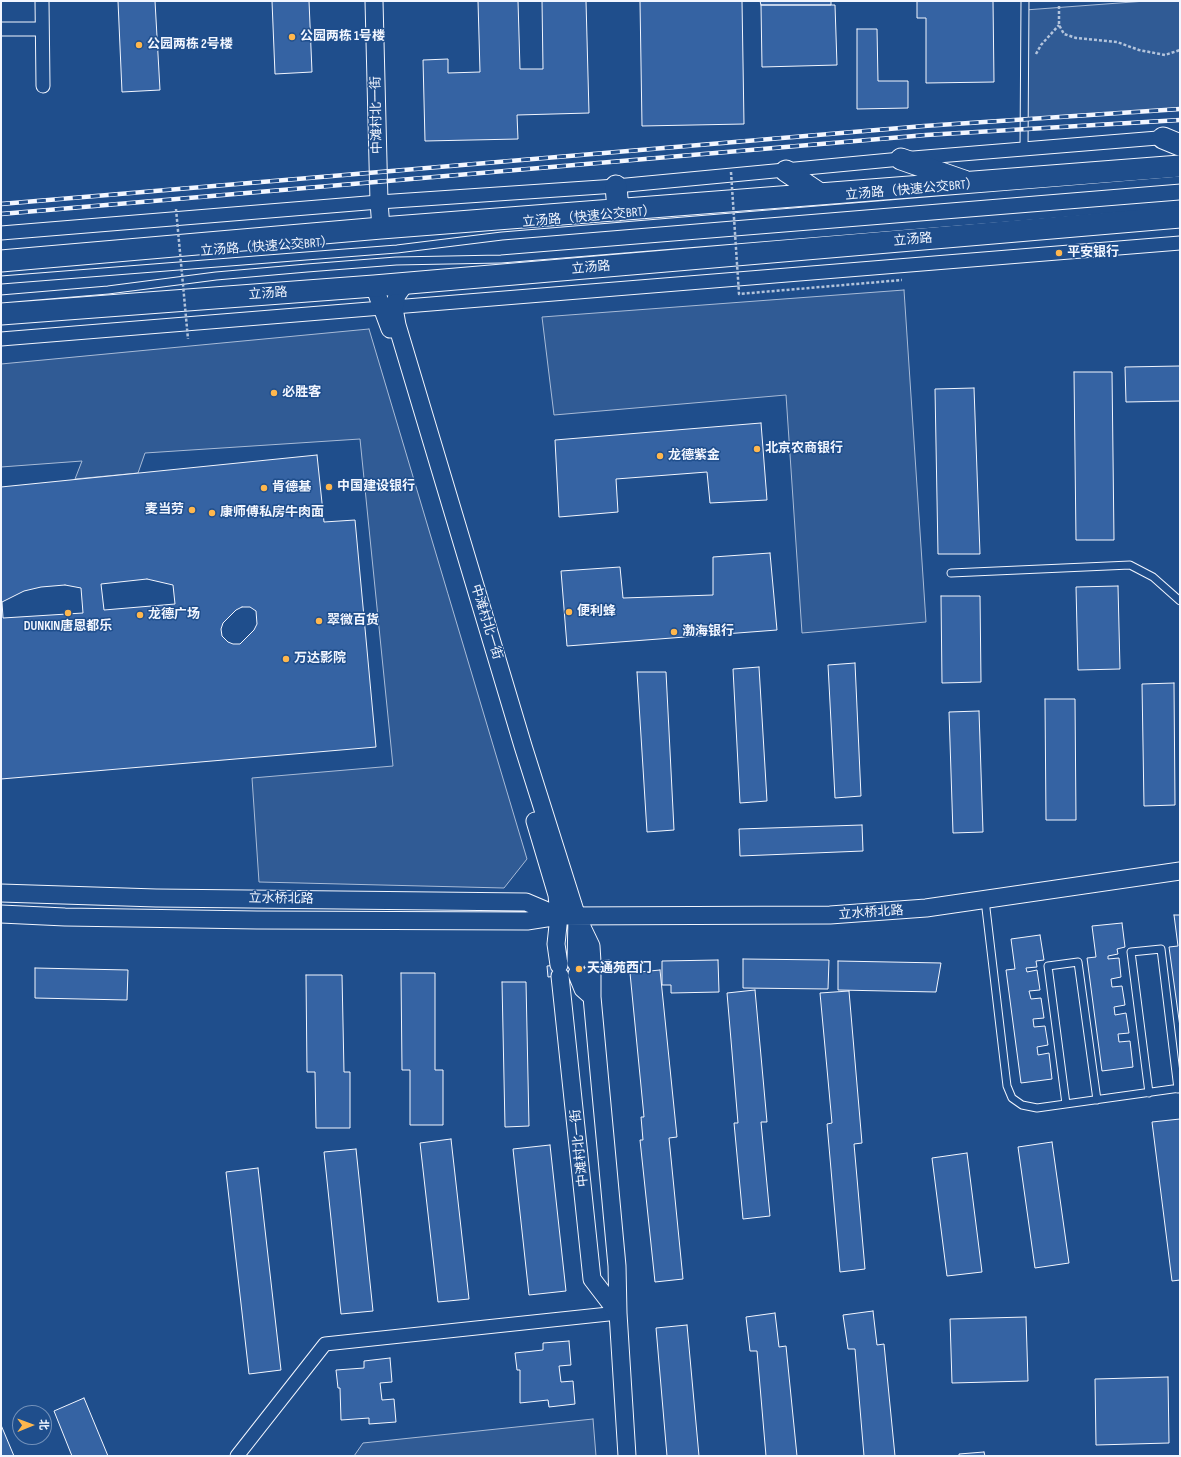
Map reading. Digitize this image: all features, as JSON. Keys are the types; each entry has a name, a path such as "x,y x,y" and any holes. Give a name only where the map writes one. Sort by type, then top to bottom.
{"main road":[{"path":"901,159 972,183"},
{"path":"1,261 381,228 1180,166"},
{"path":"786,171 820,194"},
{"path":"616,186 618,210"},
{"name":"立汤路","path":"1,314 405,284 1180,217"}],"street":[{"path":"42,1 43,86"},
{"name":"中滩村北一街","path":"374,1 378,202 381,228"},
{"path":"1,29 42,29"},
{"path":"1,233 378,202 616,186 1024,149 1174,140"},
{"name":"立汤路","path":"1,339 389,309 1180,243"},
{"path":"389,309 405,284"},
{"name":"中滩村北一街","path":"374,286 389,309 399,332 521,739 577,917 591,946 584,968 592,997 617,1266 618,1313 627,1456"},
{"name":"中滩村北一街","path":"389,309 557,895 559,916 556,944 592,1279 618,1313"},
{"name":"立水桥北路","path":"1,914 65,917 527,921 559,916 837,915 919,909 1180,871"},
{"name":"立水桥北路","path":"1,893 156,898 526,902 559,916"},
{"path":"237,1456 325,1344 618,1313"}],"lane":[{"path":"1024,149 1025,1"},
{"name":"立汤路（快速公交BRT）","path":"1,280 397,249 510,235 1180,180"},
{"name":"立汤路（快速公交BRT）","path":"1,299 108,290 216,276 344,265 396,261 501,259 1180,204"},
{"path":"951,573 1130,565 1154,577 1180,601"},
{"path":"985,900 1007,1086 1012,1098 1022,1105 1037,1108 1179,1089 1161,948 1131,952 1149,1093"},
{"path":"1066,1104 1048,966 1078,962 1097,1100"}],"path":[{"path":"1059,6 1059,24 1064,34 1076,38 1117,42 1139,50 1165,55 1180,50"},
{"path":"731,172 739,294 902,280"},
{"path":"176,209 188,339"}],"shaded area":[{"path":"1146,1 1180,1 1180,109 1023,119 1025,10"},
{"path":"904,290 926,622 802,633 786,395 554,415 542,317"},
{"path":"369,329 527,859 504,888 259,882 252,778 393,766 360,439 145,453 138,473 75,479 82,461 1,467 1,364"},
{"path":"593,1419 596,1456 354,1456 363,1443"}],"building":[{"name":"公园两栋 2号楼","path":"118,1 155,1 160,90 122,92"},
{"name":"公园两栋 1号楼","path":"272,1 309,1 312,72 275,74"},
{"path":"478,1 518,1 520,69 543,69 542,1 586,1 589,113 517,115 518,139 425,141 423,60 448,59 448,73 480,72"},
{"path":"640,1 742,1 744,124 642,126"},
{"path":"760,1 831,1 831,5 761,5"},
{"path":"917,1 993,1 994,82 926,83 926,18 917,18"},
{"path":"761,5 835,5 837,65 762,67"},
{"path":"857,29 877,29 878,81 908,81 908,108 857,109"},
{"path":"1180,366 1180,401 1126,402 1125,367"},
{"path":"1074,372 1112,372 1114,540 1076,540"},
{"path":"974,388 980,554 938,554 935,389"},
{"name":"龙德紫金","path":"761,423 767,500 710,503 707,472 616,479 618,512 559,517 555,440"},
{"name":"龙德广场","path":"317,455 324,522 355,520 376,747 1,779 1,487","holes":["147,579 173,585 175,604 104,610 101,584","65,585 81,588 83,613 3,618 2,602 24,591 41,587","242,607 250,607 256,611 257,624 254,630 240,644 228,642 222,636 221,629 223,623 236,610"]},
{"path":"770,553 777,630 567,646 561,571 620,567 623,598 713,595 713,557"},
{"path":"1118,586 1120,669 1078,670 1076,587"},
{"path":"941,596 980,596 981,682 942,683"},
{"path":"855,663 861,796 835,798 828,665"},
{"path":"759,667 767,801 740,803 733,669"},
{"path":"637,672 666,672 674,830 647,832"},
{"path":"1174,683 1175,805 1144,806 1142,684"},
{"path":"1045,699 1075,699 1076,820 1046,820"},
{"path":"979,711 983,832 953,833 949,712"},
{"path":"862,825 863,851 740,856 739,829"},
{"path":"1174,915 1180,915 1180,1027 1169,947 1178,946"},
{"path":"1122,923 1125,947 1117,949 1118,954 1108,956 1108,959 1119,958 1121,977 1111,979 1112,987 1122,986 1125,1005 1114,1007 1115,1015 1126,1013 1129,1033 1118,1034 1119,1042 1130,1041 1133,1067 1102,1071 1087,958 1096,957 1092,926"},
{"path":"1040,935 1044,960 1036,961 1037,967 1026,968 1027,972 1037,970 1040,990 1029,991 1031,999 1041,998 1044,1018 1033,1019 1034,1027 1045,1026 1048,1045 1037,1047 1038,1055 1049,1053 1052,1079 1021,1083 1006,970 1015,969 1011,939"},
{"path":"743,959 829,960 828,989 743,988"},
{"name":"天通苑西门","path":"609,960 610,971 548,977 547,966"},
{"path":"718,960 719,992 671,993 671,985 662,985 662,961"},
{"path":"838,961 941,963 936,992 838,990"},
{"path":"35,968 128,970 127,1000 35,998"},
{"path":"660,970 677,1137 669,1138 683,1279 655,1282 640,1140 643,1140 641,1117 644,1117 630,973"},
{"path":"401,973 435,973 435,1070 443,1070 443,1125 410,1125 410,1070 402,1070"},
{"path":"306,975 342,975 344,1072 350,1072 350,1128 316,1128 315,1072 307,1072"},
{"path":"502,982 526,982 529,1126 505,1127"},
{"path":"755,990 767,1122 761,1122 770,1216 743,1219 734,1123 738,1123 727,993"},
{"path":"849,991 862,1143 854,1144 865,1269 840,1272 827,1124 832,1123 820,993"},
{"path":"1180,1119 1180,1280 1172,1281 1152,1122"},
{"path":"451,1139 469,1299 438,1302 420,1143"},
{"path":"1052,1142 1069,1263 1035,1268 1018,1147"},
{"path":"550,1145 566,1291 529,1295 513,1149"},
{"path":"356,1149 373,1311 341,1314 324,1152"},
{"path":"967,1153 982,1272 947,1276 932,1158"},
{"path":"258,1168 281,1370 249,1374 226,1172"},
{"path":"873,1311 877,1345 884,1344 895,1456 864,1456 855,1349 848,1349 843,1315"},
{"path":"775,1313 779,1347 786,1346 797,1456 766,1456 757,1351 750,1351 746,1317"},
{"path":"1026,1317 1028,1381 952,1383 950,1319"},
{"path":"687,1325 699,1456 667,1456 656,1328"},
{"path":"569,1341 571,1365 559,1366 561,1382 573,1381 575,1404 549,1407 548,1400 520,1403 520,1370 517,1370 515,1353 543,1350 543,1343"},
{"path":"390,1358 392,1382 380,1383 382,1400 394,1399 396,1422 369,1424 369,1418 341,1420 340,1388 338,1388 336,1370 364,1368 364,1361"},
{"path":"1168,1377 1169,1443 1096,1445 1095,1379"},
{"path":"84,1398 108,1456 72,1456 54,1411"},
{"path":"1,1425 14,1456 1,1456"},
{"path":"984,1452 985,1456 959,1456 959,1454"}],"railway":[{"path":"1,204 924,126 1180,109"},
{"path":"1,214 926,135 1180,120"}],"place":[{"name":"公园两栋 1号楼","path":"292,37"},
{"name":"公园两栋 2号楼","path":"139,45"},
{"name":"平安银行","path":"1059,253"},
{"name":"必胜客","path":"274,393"},
{"name":"北京农商银行","path":"757,449"},
{"name":"龙德紫金","path":"660,456"},
{"name":"中国建设银行","path":"329,487"},
{"name":"肯德基","path":"264,488"},
{"name":"麦当劳","path":"192,510"},
{"name":"康师傅私房牛肉面","path":"212,513"},
{"name":"便利蜂","path":"569,612"},
{"name":"DUNKIN唐恩都乐","path":"68,613"},
{"name":"龙德广场","path":"140,615"},
{"name":"翠微百货","path":"319,621"},
{"name":"渤海银行","path":"674,632"},
{"name":"万达影院","path":"286,659"},
{"name":"天通苑西门","path":"579,969"}]}
